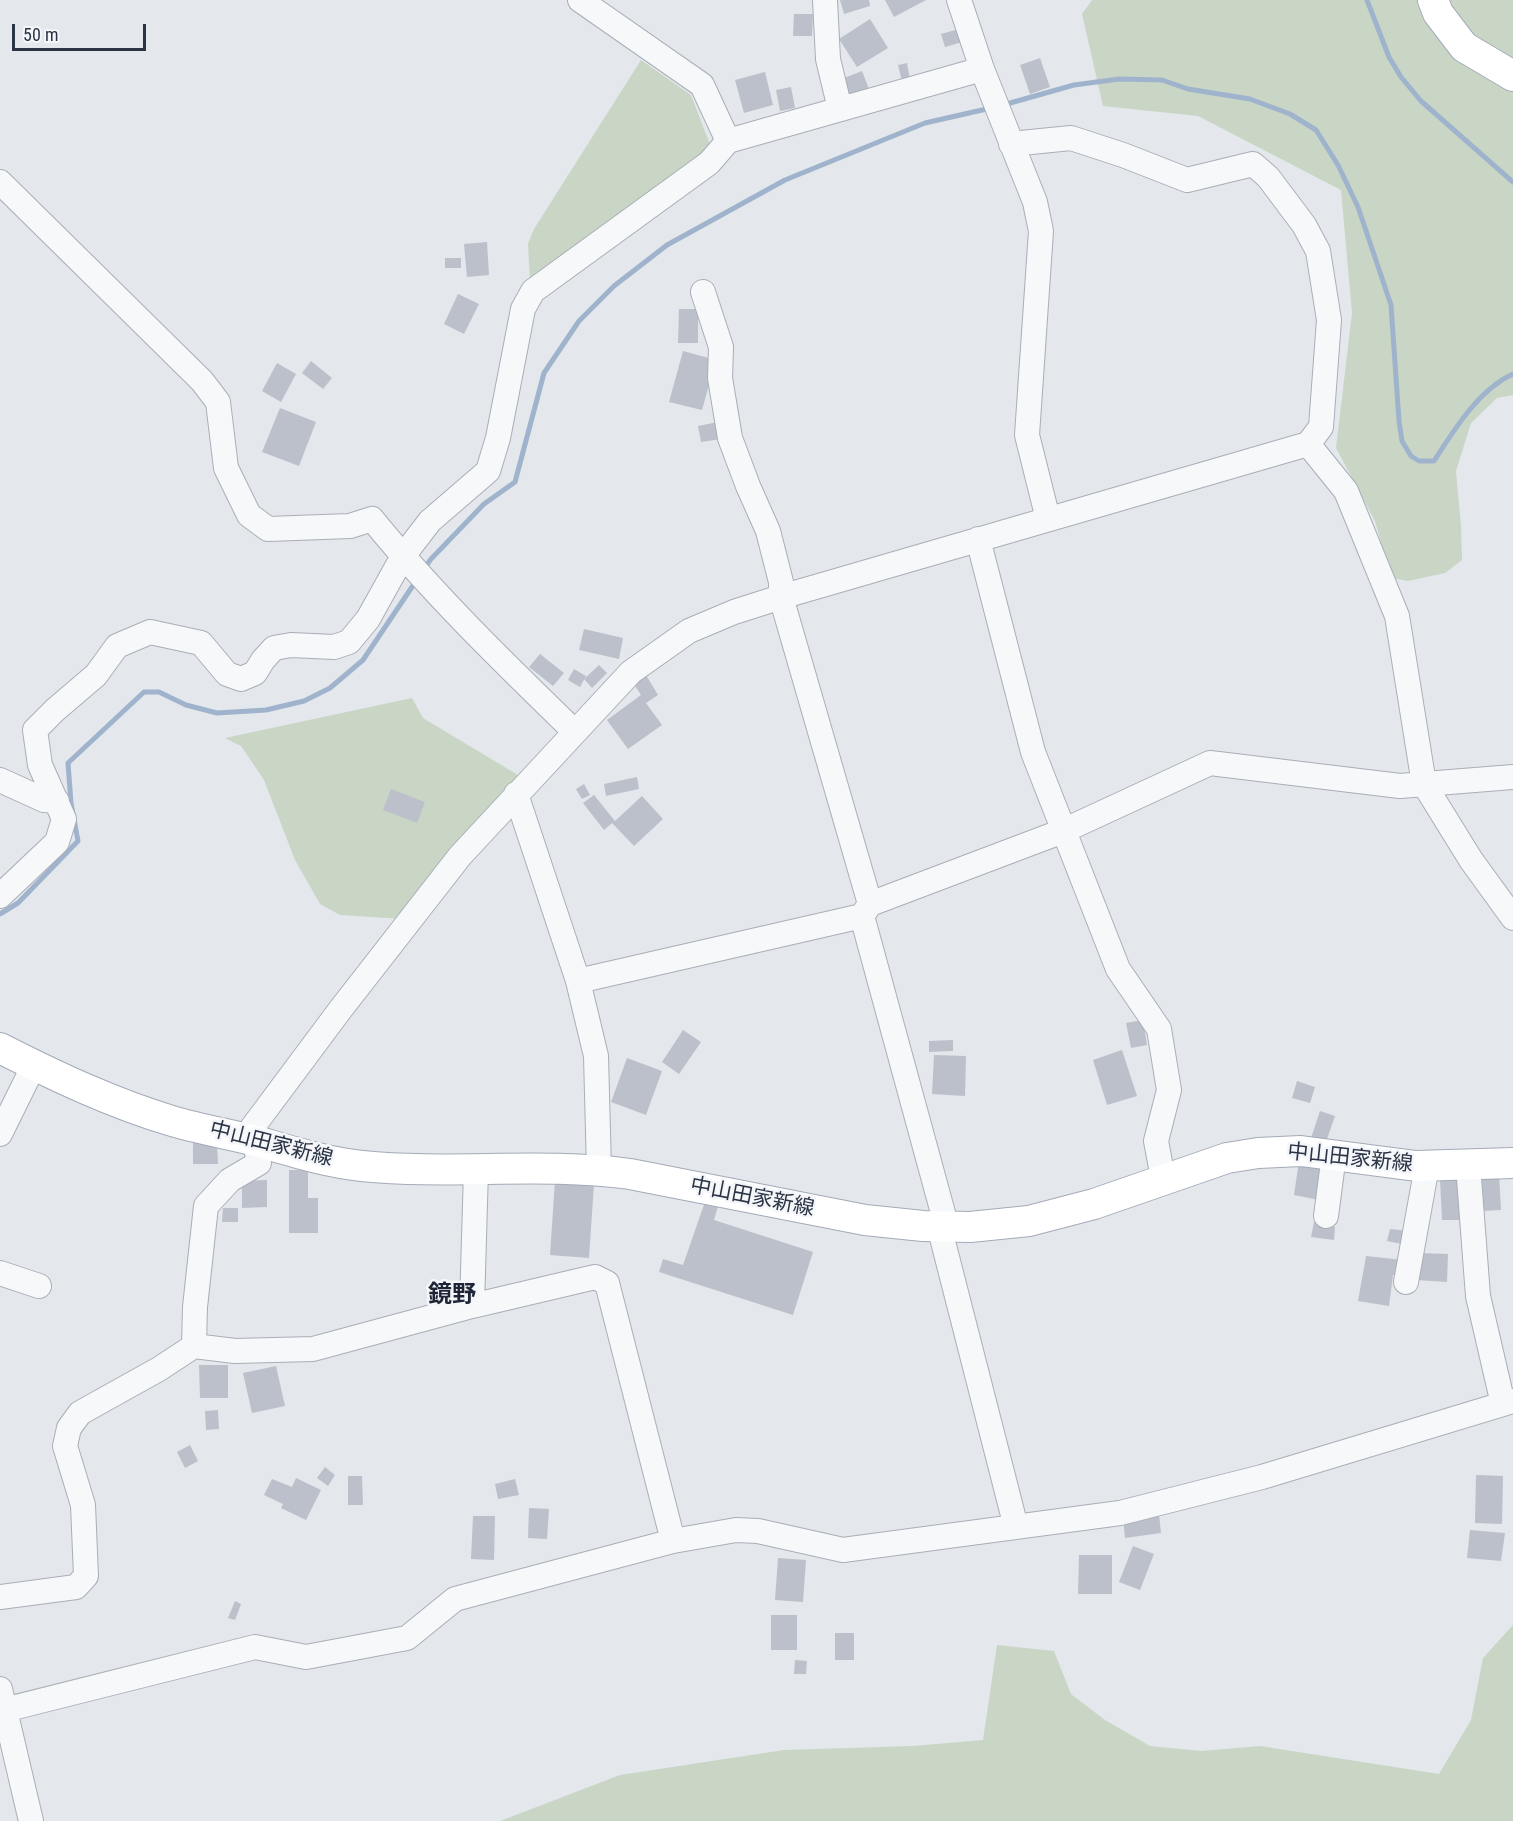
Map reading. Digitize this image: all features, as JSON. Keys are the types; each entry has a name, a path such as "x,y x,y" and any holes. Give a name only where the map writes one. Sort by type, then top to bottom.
{"main road":[{"path":"1433,0 1438,13 1464,47 1513,76"},
{"name":"中山田家新線","path":"0,1048 109,1098 171,1120 256,1141 318,1160 362,1166 476,1170 599,1170 865,1220 939,1226 970,1227 1029,1221 1094,1204 1163,1178 1227,1158 1258,1152 1300,1151 1416,1166 1513,1163"}],"street":[{"path":"580,0 702,85 728,141"},
{"path":"825,0 828,59 840,109"},
{"path":"959,0 982,69 1035,202 1041,231 1027,435 1048,519"},
{"path":"0,896 57,842 64,819 40,765 36,730 55,710 96,675 117,646 150,632 201,643 227,674 241,679 255,673 274,648 291,645 334,646 349,642 368,620 403,556 430,521 488,471 498,438 523,309 533,291 709,163 728,141 982,69"},
{"path":"195,1346 196,1297 206,1206 230,1180 259,1163 252,1128 333,1019 460,856 631,672 689,631 734,612 1308,444 1321,427 1329,320 1318,251 1304,225 1268,177 1253,165 1187,180 1071,138 1011,144"},
{"path":"0,182 202,381 218,402 226,468 249,515 268,529 350,526 372,519 485,645 574,731"},
{"path":"703,292 721,347 720,378 730,438 747,486 768,531 781,582 781,597 866,910 942,1213 939,1226 1016,1527"},
{"path":"1308,444 1346,491 1397,616 1424,784 1471,860 1513,918"},
{"path":"978,539 1033,752 1118,969 1159,1029 1168,1090 1156,1141 1163,1178"},
{"path":"578,981 866,910 1063,831 1210,763 1400,786 1513,777"},
{"path":"0,780 44,800 57,801"},
{"path":"516,794 578,981 596,1056 599,1170"},
{"path":"0,1134 34,1065"},
{"path":"1326,1216 1334,1155"},
{"path":"31,1821 2,1703 255,1647 306,1657 407,1638 455,1599 673,1540 736,1530 758,1531 843,1550 1119,1512 1262,1477 1508,1403 1478,1296 1468,1165"},
{"path":"1406,1282 1427,1166"},
{"path":"472,1306 476,1170"},
{"path":"0,1273 39,1286"},
{"path":"0,1598 76,1587 86,1576 83,1505 65,1446 69,1428 80,1413 195,1346 235,1351 313,1349 472,1306 595,1277 607,1283 673,1540"}],"green space":[{"path":"1092,0 1513,0 1513,395 1497,398 1471,423 1456,471 1462,560 1445,573 1408,581 1391,578 1375,521 1336,448 1352,313 1341,190 1198,116 1103,106 1082,14"},
{"path":"641,60 691,95 711,147 530,282 528,244 534,229"},
{"path":"412,698 423,718 518,775 404,919 340,915 320,904 295,860 264,780 241,746 225,738"},
{"path":"1513,1625 1513,1821 500,1821 620,1775 784,1750 913,1746 983,1740 997,1645 1054,1651 1071,1694 1105,1720 1150,1746 1201,1751 1260,1746 1439,1774 1471,1720 1483,1658"}],"building":[{"path":"840,0 869,0 870,6 844,14"},
{"path":"885,0 926,0 894,17"},
{"path":"794,14 813,14 812,36 793,36"},
{"path":"870,19 888,48 857,67 839,39"},
{"path":"959,29 962,42 945,47 941,34"},
{"path":"1040,58 1050,87 1030,94 1020,65"},
{"path":"907,63 910,80 902,81 898,65"},
{"path":"862,71 869,89 846,98 839,80"},
{"path":"765,72 773,105 744,113 735,80"},
{"path":"791,87 795,108 780,111 776,90"},
{"path":"487,242 489,275 467,277 464,244"},
{"path":"445,258 461,258 461,268 445,268"},
{"path":"458,294 479,304 464,334 444,324"},
{"path":"679,309 698,309 698,343 678,343"},
{"path":"683,351 716,360 702,410 669,402"},
{"path":"311,361 332,378 323,389 302,373"},
{"path":"277,363 296,374 281,402 262,391"},
{"path":"280,408 316,422 299,466 262,452"},
{"path":"718,422 721,439 701,442 698,426"},
{"path":"584,629 623,638 619,659 579,650"},
{"path":"540,654 564,673 553,686 529,667"},
{"path":"599,665 607,673 592,688 584,679"},
{"path":"574,669 586,676 580,687 568,680"},
{"path":"646,675 658,695 646,703 662,725 628,749 607,720 641,695 633,683"},
{"path":"637,777 639,789 606,796 604,784"},
{"path":"584,784 590,795 582,799 576,789"},
{"path":"391,789 425,802 417,823 383,810"},
{"path":"594,795 615,821 642,796 663,819 634,846 612,823 604,830 583,803"},
{"path":"1143,1020 1147,1045 1131,1048 1126,1023"},
{"path":"683,1030 701,1042 679,1074 662,1062"},
{"path":"953,1040 953,1051 929,1052 929,1041"},
{"path":"1122,1050 1137,1096 1107,1105 1093,1060"},
{"path":"934,1055 966,1056 965,1096 932,1094"},
{"path":"627,1058 662,1071 646,1115 611,1102"},
{"path":"1297,1081 1315,1087 1310,1103 1292,1098"},
{"path":"1320,1111 1335,1116 1326,1142 1311,1138"},
{"path":"193,1143 217,1143 218,1164 193,1164"},
{"path":"1299,1161 1329,1166 1324,1201 1294,1195"},
{"path":"289,1170 308,1170 308,1198 318,1198 318,1233 289,1233"},
{"path":"1482,1174 1499,1174 1501,1210 1483,1211"},
{"path":"1440,1179 1459,1179 1461,1220 1442,1220"},
{"path":"267,1180 267,1207 242,1208 242,1181"},
{"path":"555,1181 594,1184 589,1258 550,1255"},
{"path":"706,1199 719,1203 714,1220 813,1252 793,1315 659,1272 663,1259 683,1265"},
{"path":"223,1208 238,1208 238,1222 222,1222"},
{"path":"1314,1222 1335,1227 1334,1240 1311,1237"},
{"path":"1390,1229 1409,1231 1406,1245 1387,1241"},
{"path":"1419,1253 1448,1254 1447,1282 1416,1280"},
{"path":"1366,1256 1403,1260 1400,1276 1393,1275 1389,1306 1358,1301"},
{"path":"199,1365 228,1365 228,1398 200,1398"},
{"path":"276,1366 285,1406 252,1413 243,1373"},
{"path":"218,1410 219,1429 206,1430 205,1411"},
{"path":"190,1445 198,1461 185,1468 177,1452"},
{"path":"325,1467 335,1475 328,1486 317,1478"},
{"path":"1476,1475 1503,1476 1502,1524 1475,1523"},
{"path":"348,1476 362,1476 363,1505 348,1505"},
{"path":"296,1478 321,1490 306,1520 281,1508 283,1504 264,1495 272,1479 292,1487"},
{"path":"515,1479 519,1495 498,1499 495,1484"},
{"path":"529,1508 549,1509 547,1539 528,1538"},
{"path":"1159,1514 1161,1533 1125,1538 1123,1518"},
{"path":"473,1516 495,1516 494,1560 471,1559"},
{"path":"1470,1530 1505,1533 1501,1561 1467,1558"},
{"path":"1133,1546 1154,1554 1140,1590 1119,1582"},
{"path":"1079,1555 1112,1555 1112,1594 1078,1594"},
{"path":"778,1558 806,1560 803,1602 775,1600"},
{"path":"235,1601 241,1604 235,1620 228,1618"},
{"path":"771,1615 797,1615 797,1650 771,1650"},
{"path":"835,1633 854,1633 854,1660 835,1660"},
{"path":"795,1660 807,1661 806,1674 794,1674"}],"waterway":[{"path":"1367,0 1389,57 1401,77 1421,101 1513,182"},
{"path":"1003,105 1074,85 1119,79 1162,80 1188,89 1250,99 1290,114 1316,130 1338,165 1358,207 1391,305 1399,421 1402,441 1411,456 1419,461 1434,461 1478,400 1513,374"},
{"path":"423,570 484,504 515,482 544,373 579,321 614,286 667,245 785,180 925,123 991,108"},
{"path":"0,914 18,903 78,841 71,803 68,763 144,692 159,692 186,705 217,713 266,710 304,701 330,688 363,660 416,581"}],"district":[{"name":"鏡野","path":"452,1296"}]}
